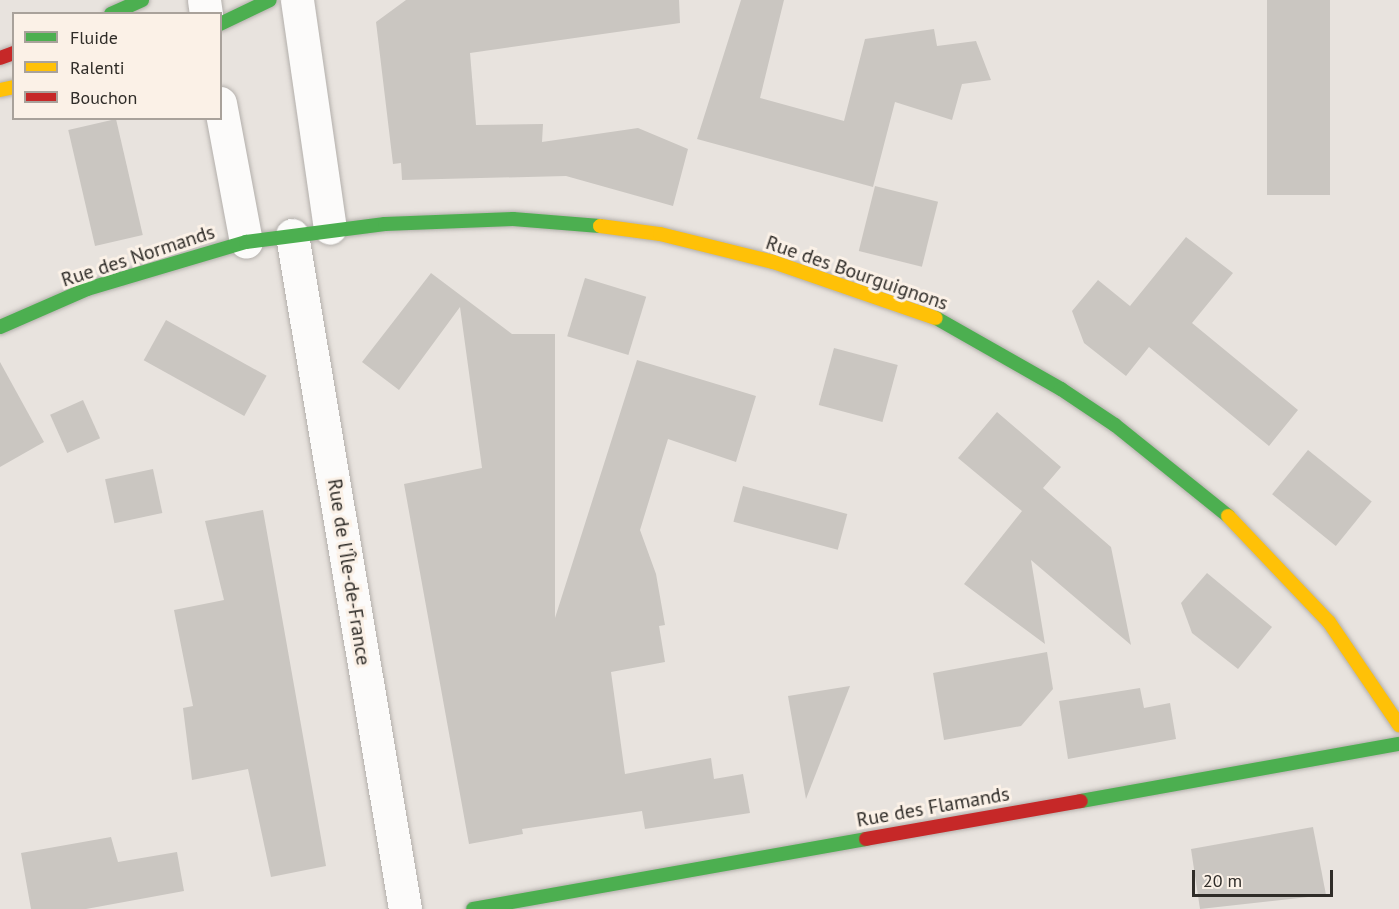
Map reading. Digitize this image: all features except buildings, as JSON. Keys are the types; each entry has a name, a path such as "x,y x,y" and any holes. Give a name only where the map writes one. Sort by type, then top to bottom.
{"street":[{"path":"115,12 142,0"},
{"path":"222,23 270,0"},
{"path":"297,0 330,228"},
{"path":"222,114 246,242"},
{"name":"Rue des Bourguignons","path":"292,235 330,228 513,219 575,222 660,234 773,261 931,315 1070,395 1229,516 1329,622 1399,725"},
{"name":"Rue des Normands","path":"0,327 87,289 246,242 292,235"},
{"name":"Rue de l'Île-de-France","path":"292,235 405,909"},
{"name":"Rue des Flamands","path":"473,909 1399,744"}],"traffic: fast":[{"path":"115,12 142,0"},
{"path":"222,23 270,0"},
{"path":"0,327 87,289 246,242 385,224 513,219 600,226"},
{"path":"936,318 1061,389 1115,425 1228,516"},
{"path":"1081,801 1399,744"},
{"path":"473,909 866,839"}],"traffic: slow":[{"path":"0,90 12,87"},
{"path":"600,226 660,234 773,262 936,318"},
{"path":"1228,516 1329,622 1399,725"}],"traffic: jam":[{"path":"0,58 12,54"},
{"path":"866,839 1081,801"}]}
